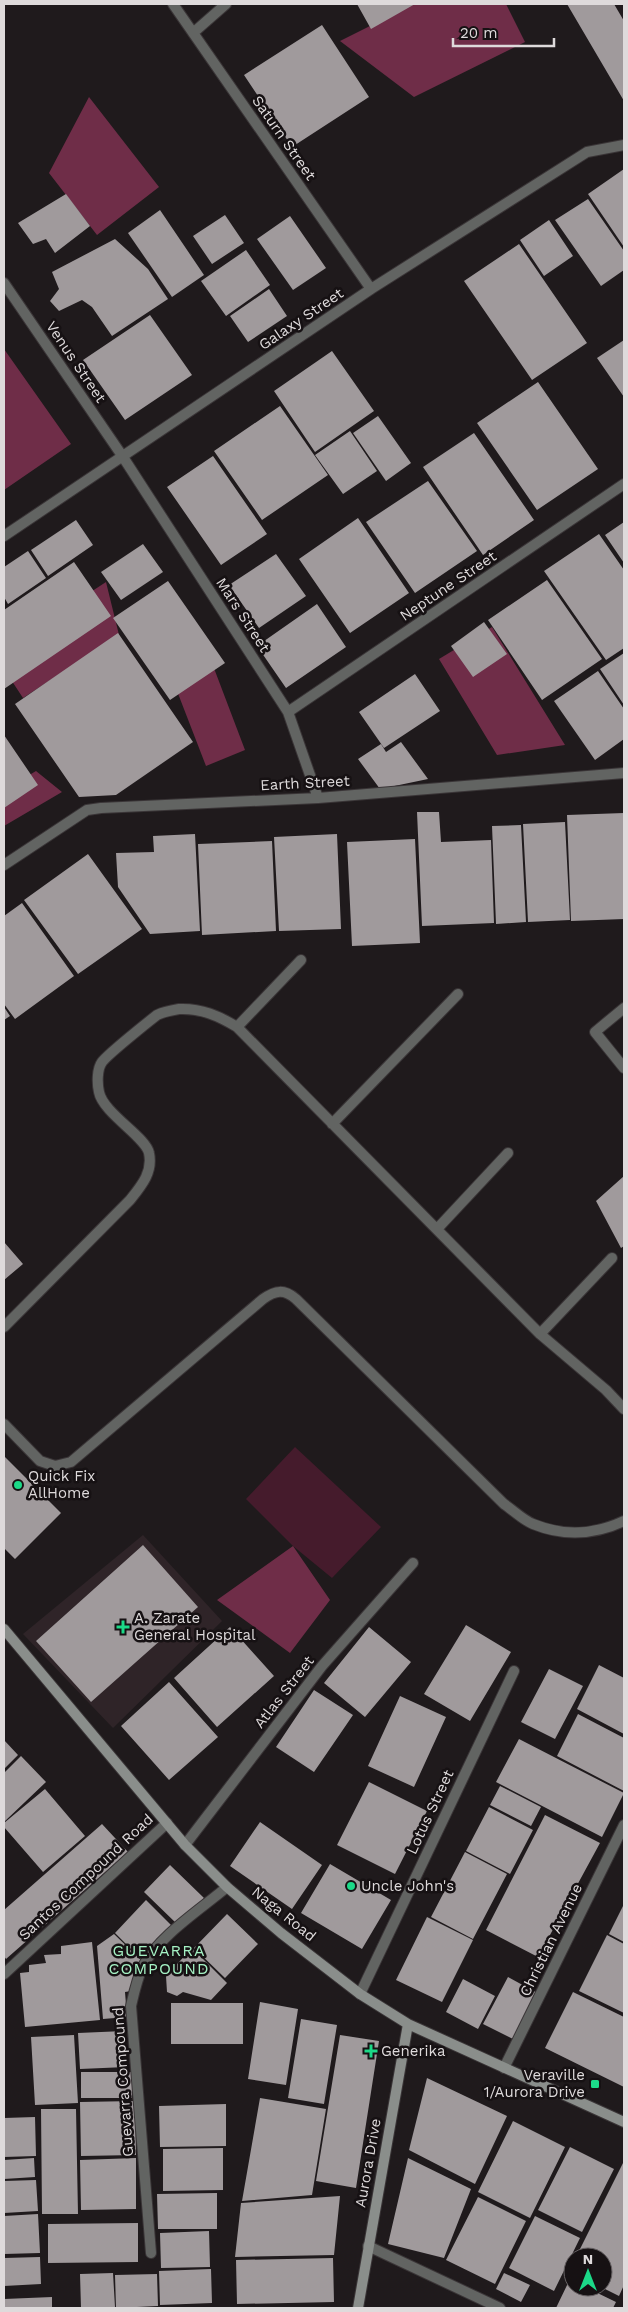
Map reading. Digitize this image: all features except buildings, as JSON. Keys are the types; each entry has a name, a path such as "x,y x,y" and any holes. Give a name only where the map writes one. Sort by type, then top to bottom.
{"main road":[{"name":"Naga Road","path":"4,1629 185,1845 227,1887 360,1994 408,2024 624,2122"},
{"name":"Aurora Drive","path":"358,2308 408,2024"}],"street":[{"name":"Saturn Street","path":"173,4 371,289"},
{"path":"193,32 226,4"},
{"name":"Galaxy Street","path":"4,536 371,289 587,152 624,145"},
{"name":"Venus Street","path":"4,283 123,457"},
{"name":"Mars Street","path":"123,457 288,712 318,798"},
{"name":"Neptune Street","path":"288,712 624,484"},
{"name":"Earth Street","path":"4,865 87,810 318,798 624,773"},
{"path":"237,1027 301,960"},
{"path":"332,1124 458,994"},
{"path":"624,1008 595,1032 624,1068"},
{"path":"4,1327 130,1200 144,1182 150,1166 149,1150 106,1106 99,1094 97,1080 101,1063 158,1014 178,1009 196,1010 217,1015 237,1027 540,1334 606,1390 624,1409"},
{"path":"436,1229 508,1153"},
{"path":"540,1334 612,1258"},
{"path":"4,1424 40,1461 55,1466 70,1462 263,1299 272,1293 281,1291 289,1293 296,1299 504,1504 532,1524 567,1534 606,1529 624,1521"},
{"name":"Atlas Street","path":"185,1845 322,1666 413,1563"},
{"name":"Lotus Street","path":"360,1994 514,1671"},
{"name":"Santos Compound Road","path":"4,1974 167,1823"},
{"name":"Christian Avenue","path":"504,2068 624,1825"},
{"name":"Guevarra Compound","path":"152,2253 131,2006 135,1988 144,1965 160,1944 227,1887"},
{"path":"368,2246 500,2308"}],"shaded area":[{"path":"414,4 506,4 525,42 414,97 340,41"},
{"path":"89,97 159,187 97,235 49,173"},
{"path":"4,349 71,444 4,490"},
{"path":"106,582 119,635 23,698 4,669 4,649"},
{"path":"492,627 565,745 497,755 439,659"},
{"path":"212,663 245,750 206,766 172,678"},
{"path":"36,771 62,792 4,826 4,790"},
{"path":"295,1447 381,1527 332,1578 293,1546 246,1499"},
{"name":"A. Zarate General Hospital","path":"143,1535 222,1621 113,1728 23,1634"},
{"path":"293,1546 330,1600 290,1653 217,1600"}],"place":[{"name":"Quick Fix AllHome","path":"18,1485"},
{"name":"A. Zarate General Hospital","path":"123,1627"},
{"name":"Uncle John's","path":"351,1886"},
{"name":"Generika","path":"371,2051"},
{"name":"Veraville 1/Aurora Drive","path":"595,2084"}],"district":[{"name":"GUEVARRA COMPOUND","path":"159,1959"}]}
